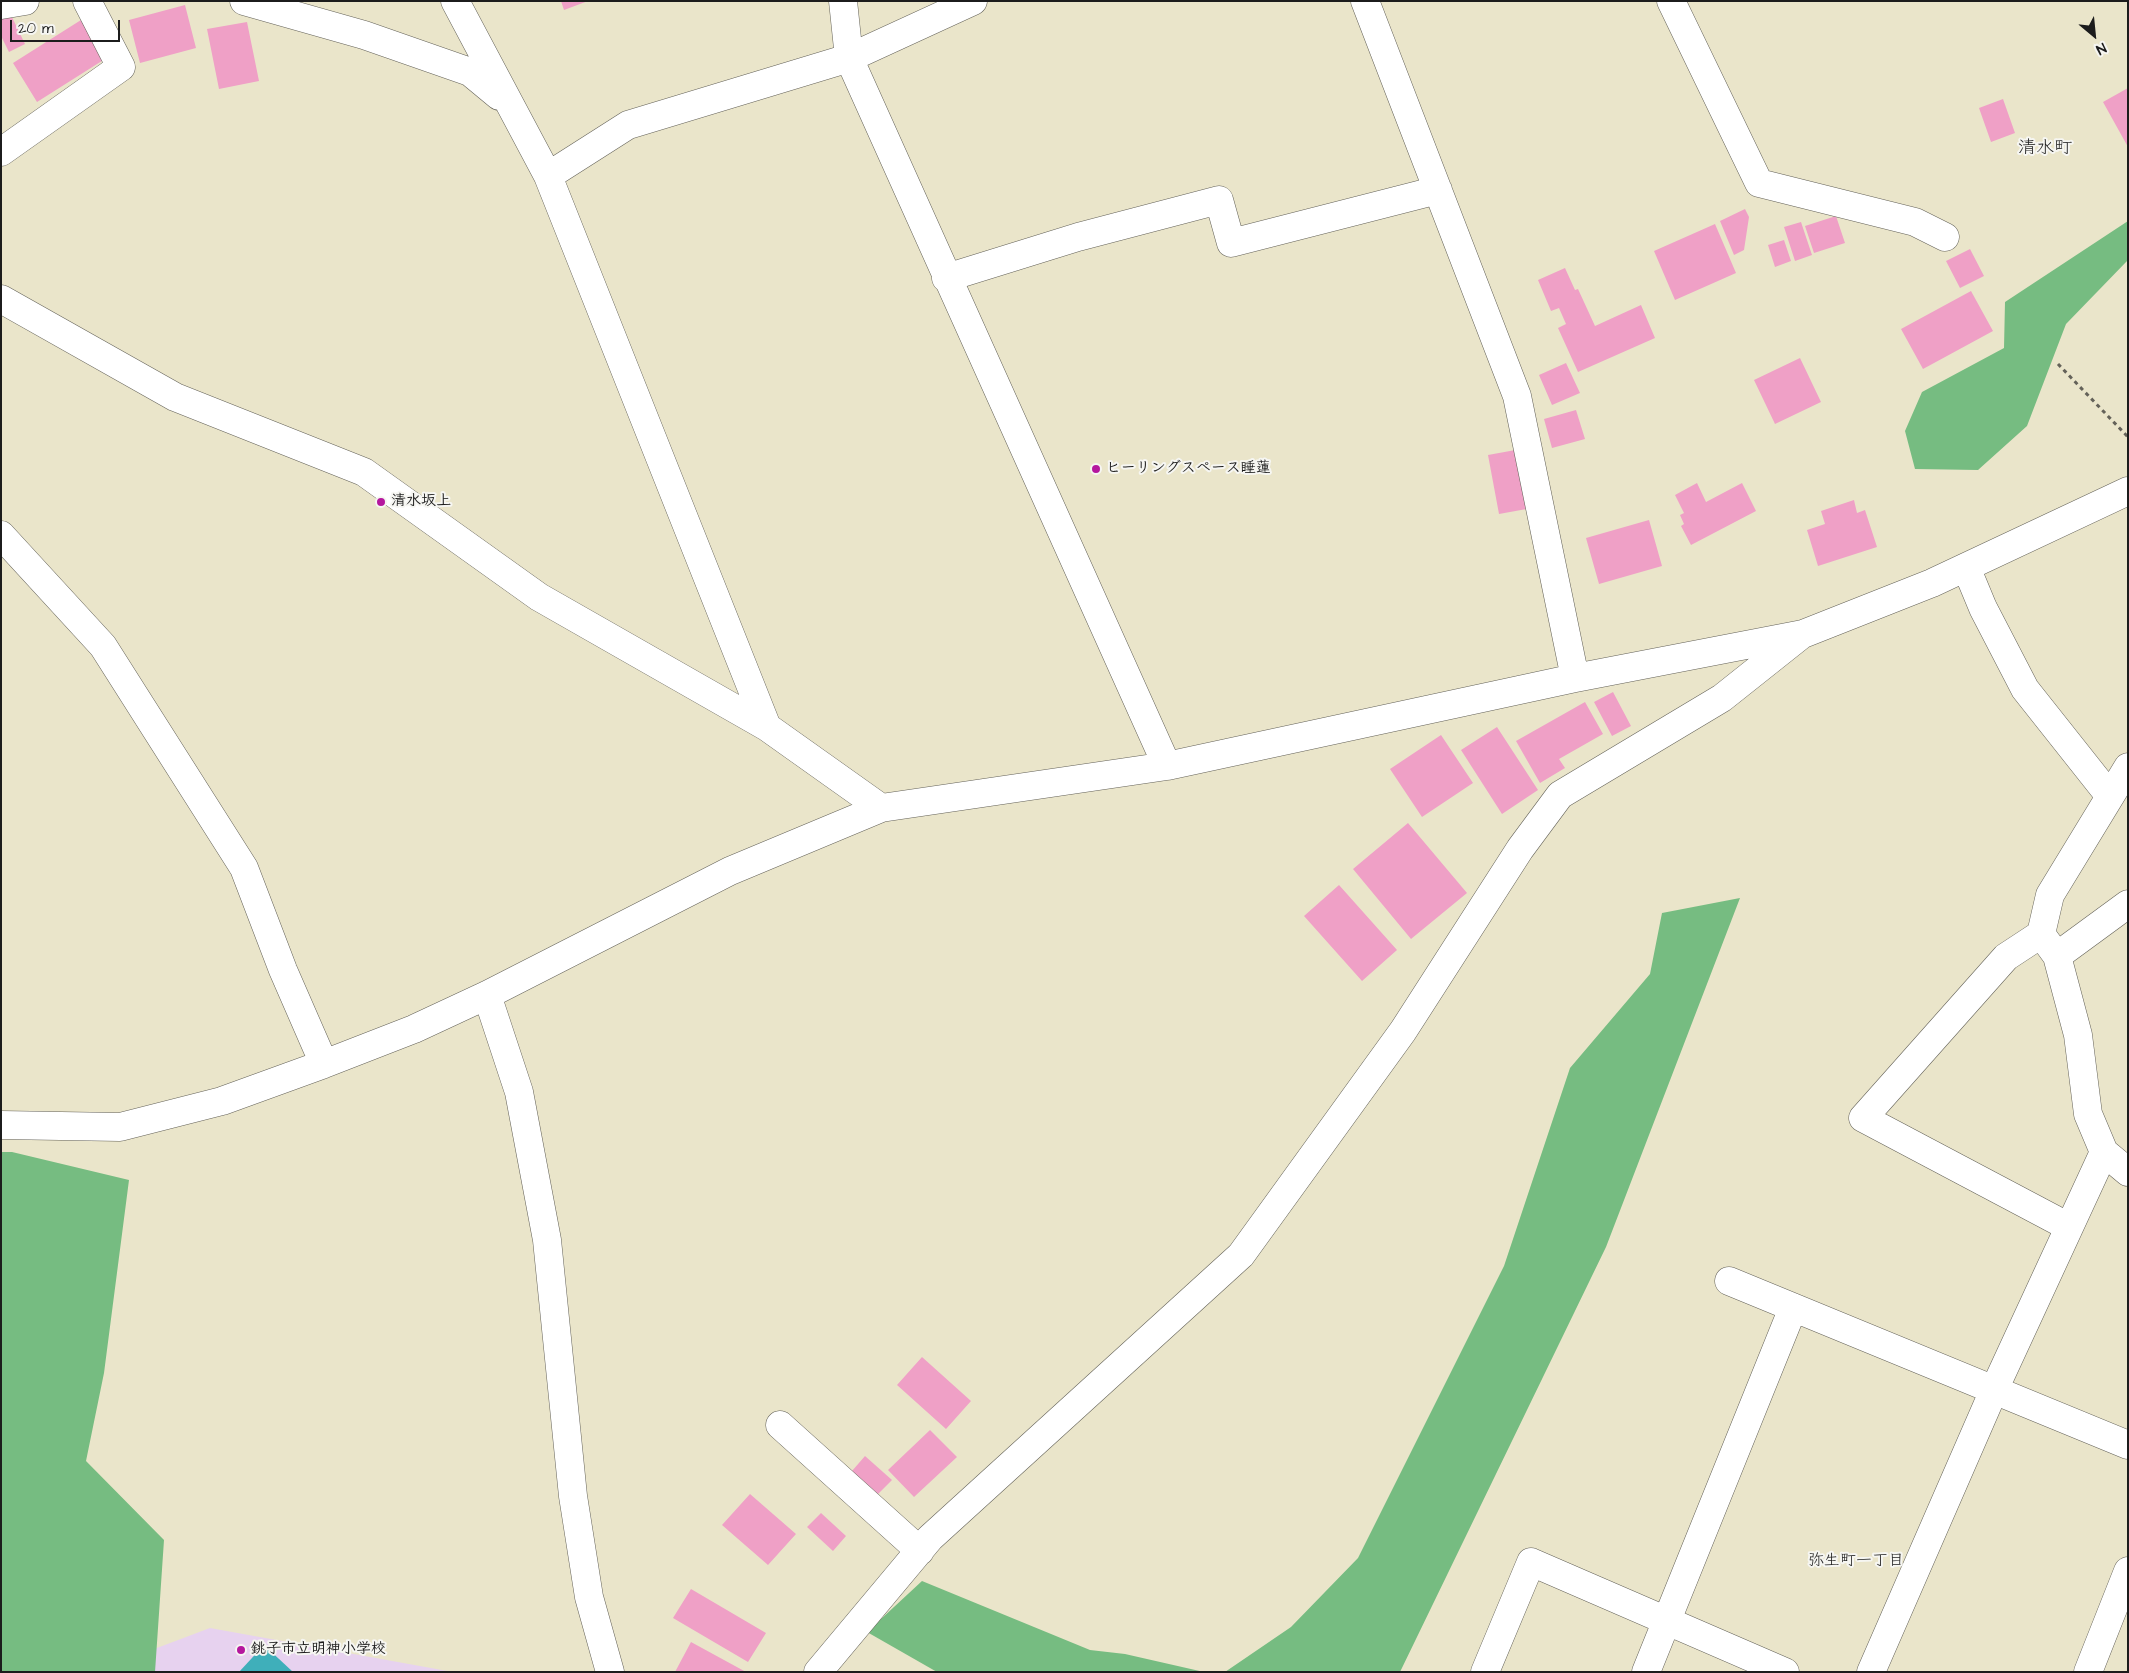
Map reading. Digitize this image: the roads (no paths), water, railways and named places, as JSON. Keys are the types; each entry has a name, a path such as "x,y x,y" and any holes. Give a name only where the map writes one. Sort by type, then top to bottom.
{"street":[{"path":"1,5 25,1"},
{"path":"1,152 121,68 88,1"},
{"path":"244,1 364,35 470,72 509,106"},
{"path":"455,1 509,106 548,176 767,727"},
{"path":"843,1 849,58 946,278 1167,766"},
{"path":"548,176 628,124 849,58 973,1"},
{"path":"1365,1 1517,396 1575,678"},
{"path":"1672,1 1759,183 1915,222 1945,237"},
{"path":"946,278 1078,237 1219,200 1231,243 1438,190"},
{"path":"1,299 175,397 364,472 539,597 767,727 881,808"},
{"path":"1,1125 120,1127 222,1101 414,1029 487,995 730,871 881,808 1167,766 1575,678 1803,634 1932,583 2128,491"},
{"path":"1,535 103,646 244,868 283,970 324,1064"},
{"path":"1966,567 1983,608 2025,689 2109,795"},
{"path":"818,1672 930,1538 1241,1255 1403,1031 1520,849 1560,795 1722,698 1803,634"},
{"path":"2069,1227 1863,1118 2006,957 2041,934 2050,895 2128,766"},
{"path":"2057,956 2128,904"},
{"path":"2041,934 2057,956 2078,1035 2088,1114 2104,1152 2128,1172"},
{"path":"487,995 519,1092 547,1240 574,1496 589,1597 610,1672"},
{"path":"1870,1672 1994,1390 2104,1152"},
{"path":"1729,1281 2128,1446"},
{"path":"1646,1672 1793,1308"},
{"path":"780,1425 920,1551"},
{"path":"1485,1672 1531,1562 1785,1672"},
{"path":"2088,1672 2128,1571"}],"water":[{"path":"264,1645 293,1672 239,1672"}],"place":[{"name":"ヒーリングスペース睡蓮","path":"1096,469"},
{"name":"清水坂上","path":"381,502"},
{"name":"銚子市立明神小学校","path":"241,1650"}],"district":[{"name":"清水町","path":"2045,149"},
{"name":"弥生町一丁目","path":"1856,1562"}]}
